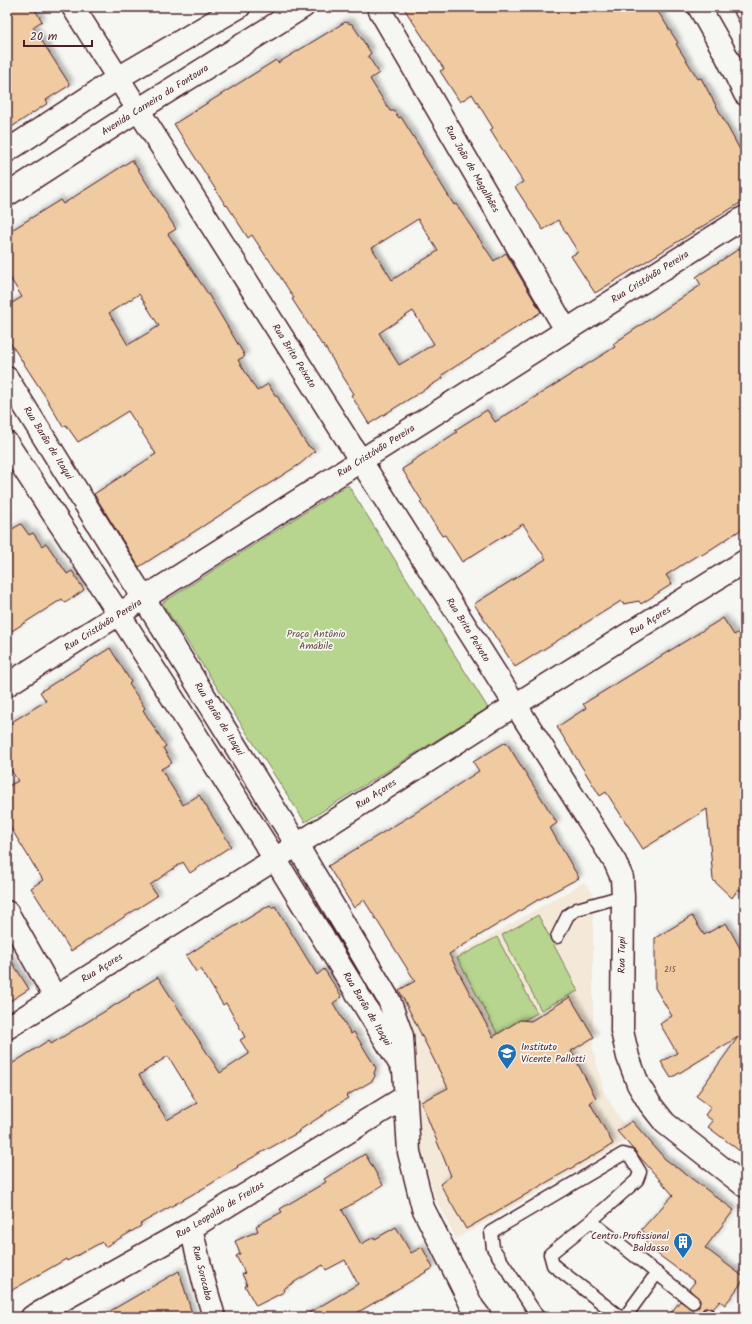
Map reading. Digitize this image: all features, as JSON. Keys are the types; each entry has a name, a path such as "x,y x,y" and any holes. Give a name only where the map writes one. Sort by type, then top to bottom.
{"street":[{"name":"Rua Brito Peixoto","path":"73,7 515,705"},
{"path":"7,151 118,78 239,7"},
{"name":"Avenida Carneiro da Fontoura","path":"7,195 138,110 303,7"},
{"name":"Rua João de Magalhães","path":"378,7 566,330"},
{"path":"699,7 725,53 745,94"},
{"name":"Rua Cristóvão Pereira","path":"7,685 745,217"},
{"name":"Rua Barão de Itaqui","path":"7,378 297,845 389,1000 402,1036 409,1152 423,1208 473,1308 480,1317"},
{"path":"9,446 40,430"},
{"name":"Rua Barão de Itaqui","path":"9,446 119,614 275,859 404,1070"},
{"name":"Rua Açores","path":"7,1028 515,705 745,561"},
{"name":"Rua Tupi","path":"515,705 615,862 622,878 622,1030 628,1058 638,1084 664,1123 745,1186"},
{"path":"7,912 56,997"},
{"name":"Rua Leopoldo de Freitas","path":"32,1317 191,1228 405,1097"},
{"name":"Rua Sorocaba","path":"191,1228 214,1317"}],"lane":[{"path":"739,7 745,19"},
{"path":"557,937 568,915 577,908 623,896"},
{"path":"538,1317 493,1248 491,1232 623,1154 630,1156 640,1172 637,1180 591,1221 550,1254 554,1264 620,1317"},
{"path":"591,1221 693,1302"},
{"path":"625,1317 657,1273"}],"shaded area":[{"name":"Instituto Vicente Pallotti","path":"584,882 593,893 593,1049 604,1092 632,1138 456,1239 436,1200 416,1135 416,1043 390,993"}],"green space":[{"name":"Praça Antônio Amábile","path":"348,485 488,708 305,822 162,603"},
{"path":"538,915 578,991 541,1010 502,935"},
{"path":"497,937 537,1013 498,1035 457,958"}],"building":[{"path":"7,7 33,7 42,21 33,27 70,85 46,100 48,103 7,130 7,91 13,86 7,76"},
{"path":"403,7 655,7 678,43 676,44 698,79 701,78 745,159 745,200 595,293 571,256 578,252 558,220 543,230 515,187 523,182 490,130 493,128 472,94 460,102 440,71 444,69"},
{"path":"345,22 352,24 371,53 368,56 379,73 370,79 390,111 394,111 399,118 401,117 454,205 456,204 494,261 506,253 541,312 442,375 443,378 369,424 351,395 354,394 323,344 322,345 292,299 294,298 268,258 252,235 248,238 174,124 276,60 278,63","holes":["418,219 438,251 392,280 372,248","413,311 434,344 399,365 379,333"]},
{"path":"132,160 176,229 168,234 208,294 245,356 238,360 257,391 268,384 278,397 285,411 307,445 315,451 300,464 139,567 94,494 156,454 128,411 78,442 66,425 63,427 45,396 7,338 7,306 22,297 7,273 7,233 60,200 63,204","holes":["139,294 159,326 128,345 109,313"]},
{"path":"745,245 745,527 702,555 701,553 666,575 672,584 641,604 639,601 623,604 621,601 515,667 474,604 546,559 523,524 462,562 445,535 442,536 420,502 422,501 402,469 457,432 455,430 487,410 495,422 615,347 613,344 701,285 696,277"},
{"path":"21,524 29,535 33,533 42,546 46,543 67,574 72,571 84,590 65,603 62,599 7,634 7,532"},
{"path":"723,618 734,635 745,629 745,893 738,889 732,898 713,880 707,809 643,849 606,792 600,796 557,727 586,708 583,704"},
{"path":"110,648 131,682 129,684 145,708 143,710 166,746 163,748 172,763 161,769 183,805 199,795 231,846 190,873 183,862 150,885 157,896 71,951 31,888 43,880 7,822 7,787 18,781 7,764 7,725 46,701 40,692"},
{"path":"506,742 557,823 550,828 579,878 536,901 449,954 493,1037 520,1020 531,1021 570,997 594,1037 571,1051 596,1098 590,1103 613,1144 466,1229 440,1184 451,1176 421,1102 448,1088 399,990 415,981 364,900 354,908 328,866 415,813 479,771 473,762"},
{"path":"270,905 272,908 275,906 317,975 324,969 342,997 333,1003 351,1034 354,1032 376,1068 374,1073 375,1076 372,1081 346,1096 348,1098 298,1131 299,1132 237,1166 238,1167 209,1185 140,1224 141,1226 105,1247 102,1242 67,1261 66,1259 7,1293 7,1067 49,1040 51,1044 130,996 129,995 158,977 220,1073 249,1054 240,1040 245,1037 226,1003 223,1005 201,969 196,972 186,956 215,937 216,938","holes":["168,1056 197,1103 167,1120 139,1075"]},
{"path":"692,916 704,935 726,923 745,957 745,1155 708,1127 713,1121 705,1115 711,1107 696,1096 738,1037 671,1078 661,1062 677,1053 660,1024 672,1016 655,988 655,938"},
{"path":"7,954 29,989 7,1003"},
{"path":"632,1121 665,1159 734,1210 705,1248 745,1278 725,1305 720,1301 713,1309 704,1308 701,1317 668,1317 680,1301 692,1309 699,1307 700,1300 689,1289 695,1282 644,1244 649,1236 641,1230 673,1195 617,1131"},
{"path":"365,1154 383,1185 342,1210 361,1244 374,1237 375,1239 396,1227 411,1253 422,1247 433,1268 350,1317 302,1317 358,1284 345,1260 326,1270 323,1265 283,1289 284,1292 256,1306 245,1286 247,1285 242,1274 245,1273 236,1256 240,1254 235,1241 258,1231 256,1226 282,1212 280,1209 326,1182 324,1179"},
{"path":"179,1271 193,1317 100,1317"}],"place":[{"name":"Instituto Vicente Pallotti","path":"507,1070"},
{"name":"Centro Profissional Baldasso","path":"683,1259"}]}
